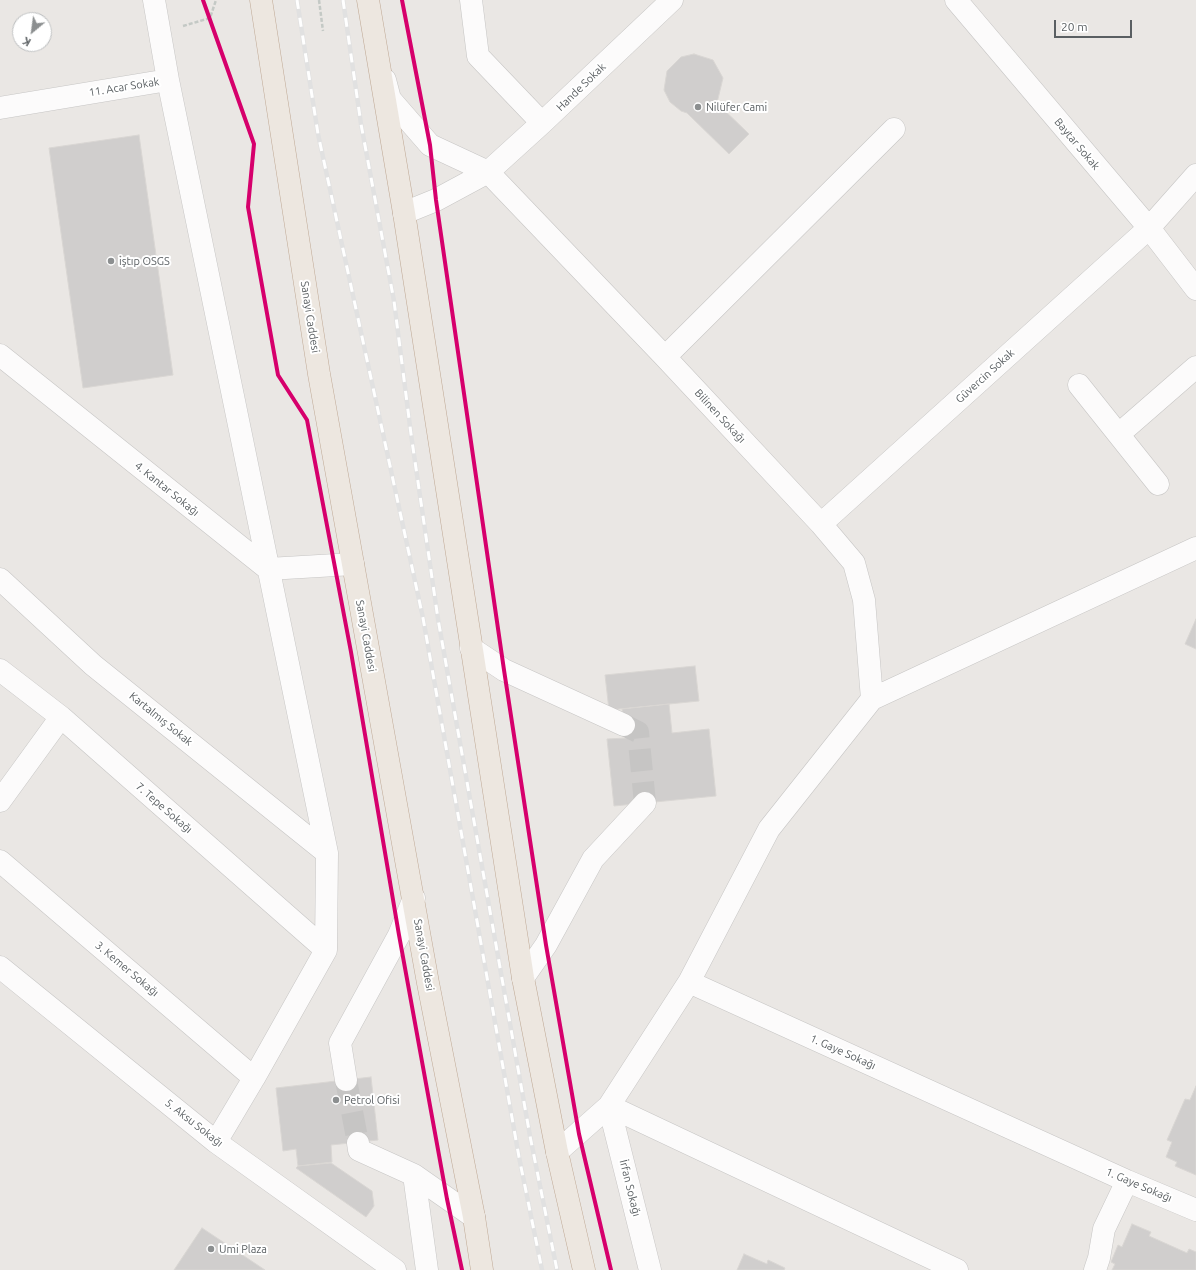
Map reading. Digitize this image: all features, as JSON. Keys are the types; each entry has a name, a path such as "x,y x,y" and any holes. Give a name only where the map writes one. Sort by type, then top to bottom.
{"highway":[{"name":"Sanayi Caddesi","path":"261,0 319,374 428,983 474,1217 480,1268"},
{"path":"368,0 404,213 523,978 557,1152 584,1270"}],"street":[{"name":"11. Acar Sokak","path":"0,108 168,80 154,0"},
{"path":"471,0 478,56 542,123"},
{"name":"Hande Sokak","path":"404,213 436,200 488,172 672,0"},
{"name":"Baytar Sokak","path":"956,0 1149,228 1196,289"},
{"path":"375,44 390,99 430,145 488,172"},
{"path":"168,80 327,853 326,950 216,1142"},
{"path":"665,357 894,129"},
{"name":"Bilinen Sokağı","path":"488,172 665,357 821,524 854,563 864,600 872,699"},
{"name":"Güvercin Sokak","path":"821,524 1149,228 1196,175"},
{"name":"4. Kantar Sokağı","path":"0,356 268,569"},
{"path":"1118,434 1196,367"},
{"path":"1080,385 1158,484"},
{"path":"557,1152 610,1106 689,982 769,829 872,699 1196,548"},
{"path":"268,569 353,564"},
{"name":"Kartalmış Sokak","path":"0,579 93,665 327,853"},
{"path":"471,648 504,670 624,725"},
{"name":"7. Tepe Sokağı","path":"0,670 61,717 326,950"},
{"path":"0,801 61,717"},
{"path":"523,978 546,945 594,858 645,804"},
{"name":"3. Kemer Sokağı","path":"0,861 254,1078"},
{"path":"346,1080 340,1042 399,935 414,898"},
{"name":"5. Aksu Sokağı","path":"0,967 216,1142 395,1270"},
{"name":"1. Gaye Sokağı","path":"689,982 1127,1181 1196,1210"},
{"path":"610,1106 950,1268"},
{"name":"İrfan Sokağı","path":"610,1106 650,1270"},
{"path":"358,1143 359,1150 414,1175 474,1217"},
{"path":"414,1175 427,1270"},
{"path":"1095,1270 1099,1258 1104,1229 1127,1181"}],"path":[{"path":"210,18 216,0"},
{"path":"319,0 323,31"},
{"path":"207,12 212,26"},
{"path":"160,33 210,18"}],"building":[{"name":"Nilüfer Cami","path":"694,54 713,60 723,78 717,103 749,134 729,154 687,113 681,111 670,102 664,90 667,71 681,57"},
{"name":"iştıp OSGS","path":"139,135 173,375 83,388 49,148"},
{"path":"1196,619 1196,649 1185,644"},
{"path":"695,666 699,701 609,710 605,675"},
{"path":"669,704 672,733 709,729 716,796 614,806 607,739 626,738 622,709"},
{"path":"371,1077 378,1140 331,1145 332,1162 298,1166 296,1149 283,1151 276,1088"},
{"path":"1196,1086 1196,1175 1175,1166 1177,1162 1166,1157 1172,1142 1167,1140 1185,1099 1190,1100"},
{"path":"331,1163 372,1191 374,1206 366,1217 296,1168 298,1166"},
{"path":"1132,1224 1151,1232 1149,1236 1187,1253 1189,1249 1196,1252 1196,1270 1112,1270 1115,1264 1111,1262 1118,1245 1122,1247"},
{"name":"Umi Plaza","path":"202,1228 265,1270 174,1270"},
{"path":"744,1254 767,1264 768,1260 785,1268 784,1270 737,1270"}],"tunnel":[{"path":"624,725 638,732 645,803"},
{"path":"346,1080 358,1143"}],"railway":[{"path":"297,0 318,134 423,618 519,1157 542,1270"},
{"path":"343,0 361,124 394,301 411,434 438,619 530,1136 557,1270"}],"cycle path":[{"path":"203,0 254,144 248,207 278,375 307,420 351,652 399,935 447,1199 462,1270"},
{"path":"402,0 430,145 436,200 504,670 546,945 579,1134 611,1270"}],"place":[{"name":"Nilüfer Cami","path":"698,107"},
{"name":"iştıp OSGS","path":"111,261"},
{"name":"Petrol Ofisi","path":"336,1100"},
{"name":"Umi Plaza","path":"211,1249"}]}
